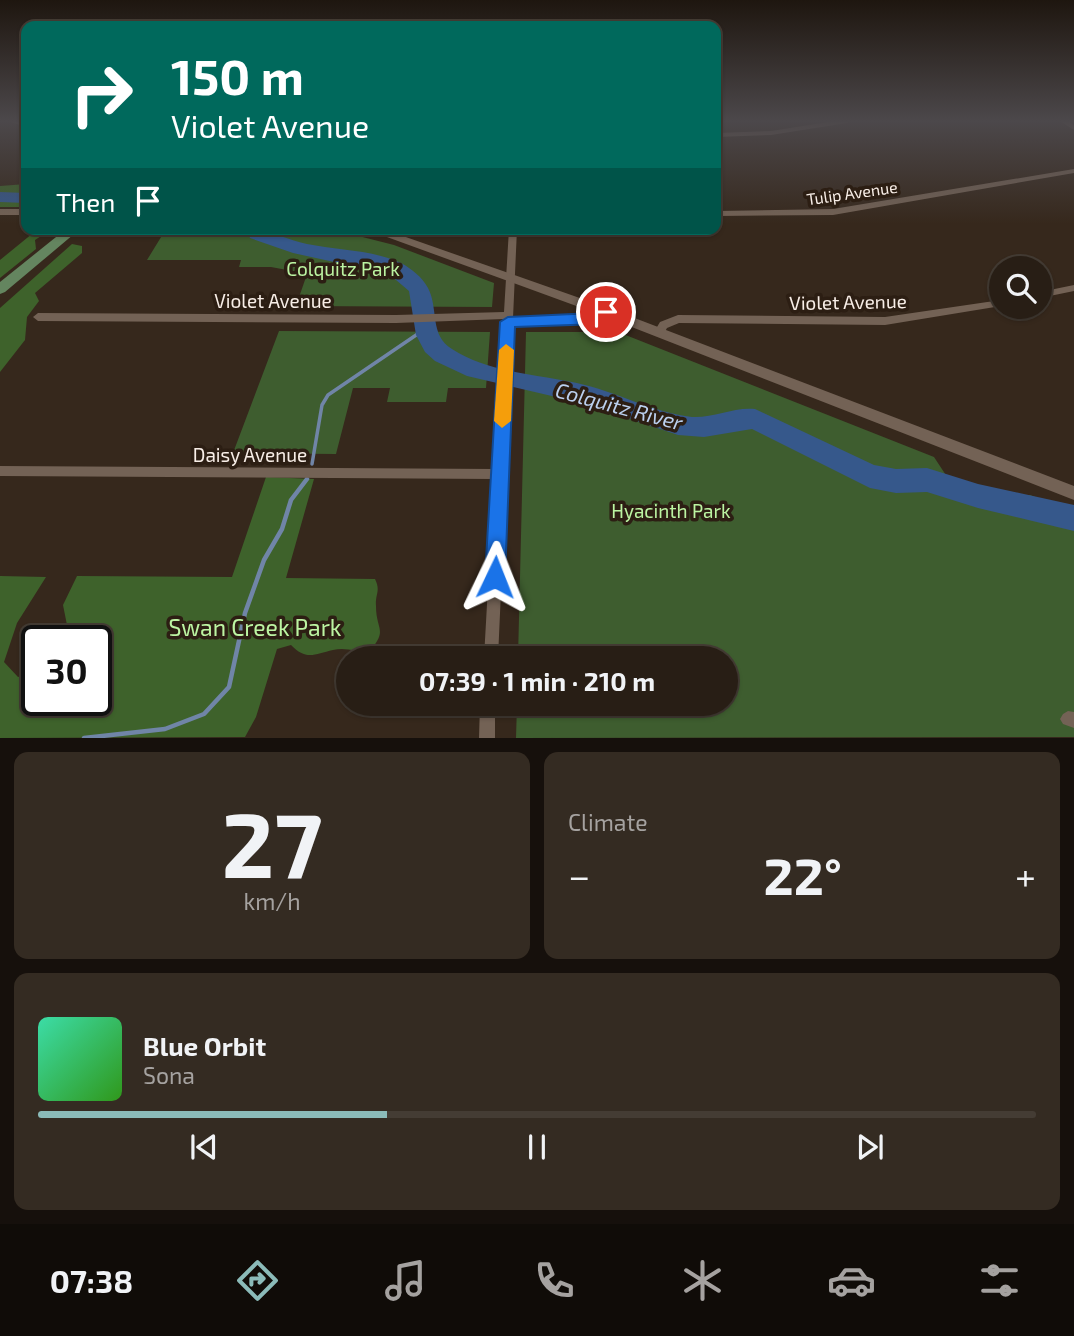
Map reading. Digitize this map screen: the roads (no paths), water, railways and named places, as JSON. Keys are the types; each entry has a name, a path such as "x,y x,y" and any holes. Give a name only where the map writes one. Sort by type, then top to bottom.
{"main road":[{"path":"0,212 21,212"},
{"path":"0,289 67,235"},
{"path":"388,235 606,312 1074,493"},
{"path":"0,300 34,270 49,251"}],"street":[{"name":"Tulip Avenue","path":"721,214 833,212 1074,171"},
{"path":"492,646 513,235"},
{"path":"1052,293 1074,288"},
{"name":"Violet Avenue","path":"659,332 663,325 678,319 885,321 989,305"},
{"name":"Violet Avenue","path":"38,317 508,319 599,318 606,312"},
{"name":"Daisy Avenue","path":"0,471 499,474"},
{"path":"487,737 488,716"}],"waterway":[{"name":"Colquitz River","path":"0,197 21,198"},
{"name":"Colquitz River","path":"259,235 293,247 375,262 396,269 411,279 419,290 427,335 432,346 443,355 475,369 586,395 692,427 717,425 740,418 755,419 870,476 896,481 927,480 978,496 1074,518"},
{"path":"312,464 322,405 328,395 425,329"},
{"path":"84,738 165,729 204,714 229,687 245,613 264,560 282,529 291,500 307,479"}],"park label":[{"name":"Colquitz Park","path":"343,269"},
{"name":"Hyacinth Park","path":"671,511"},
{"name":"Swan Creek Park","path":"255,628"}]}
